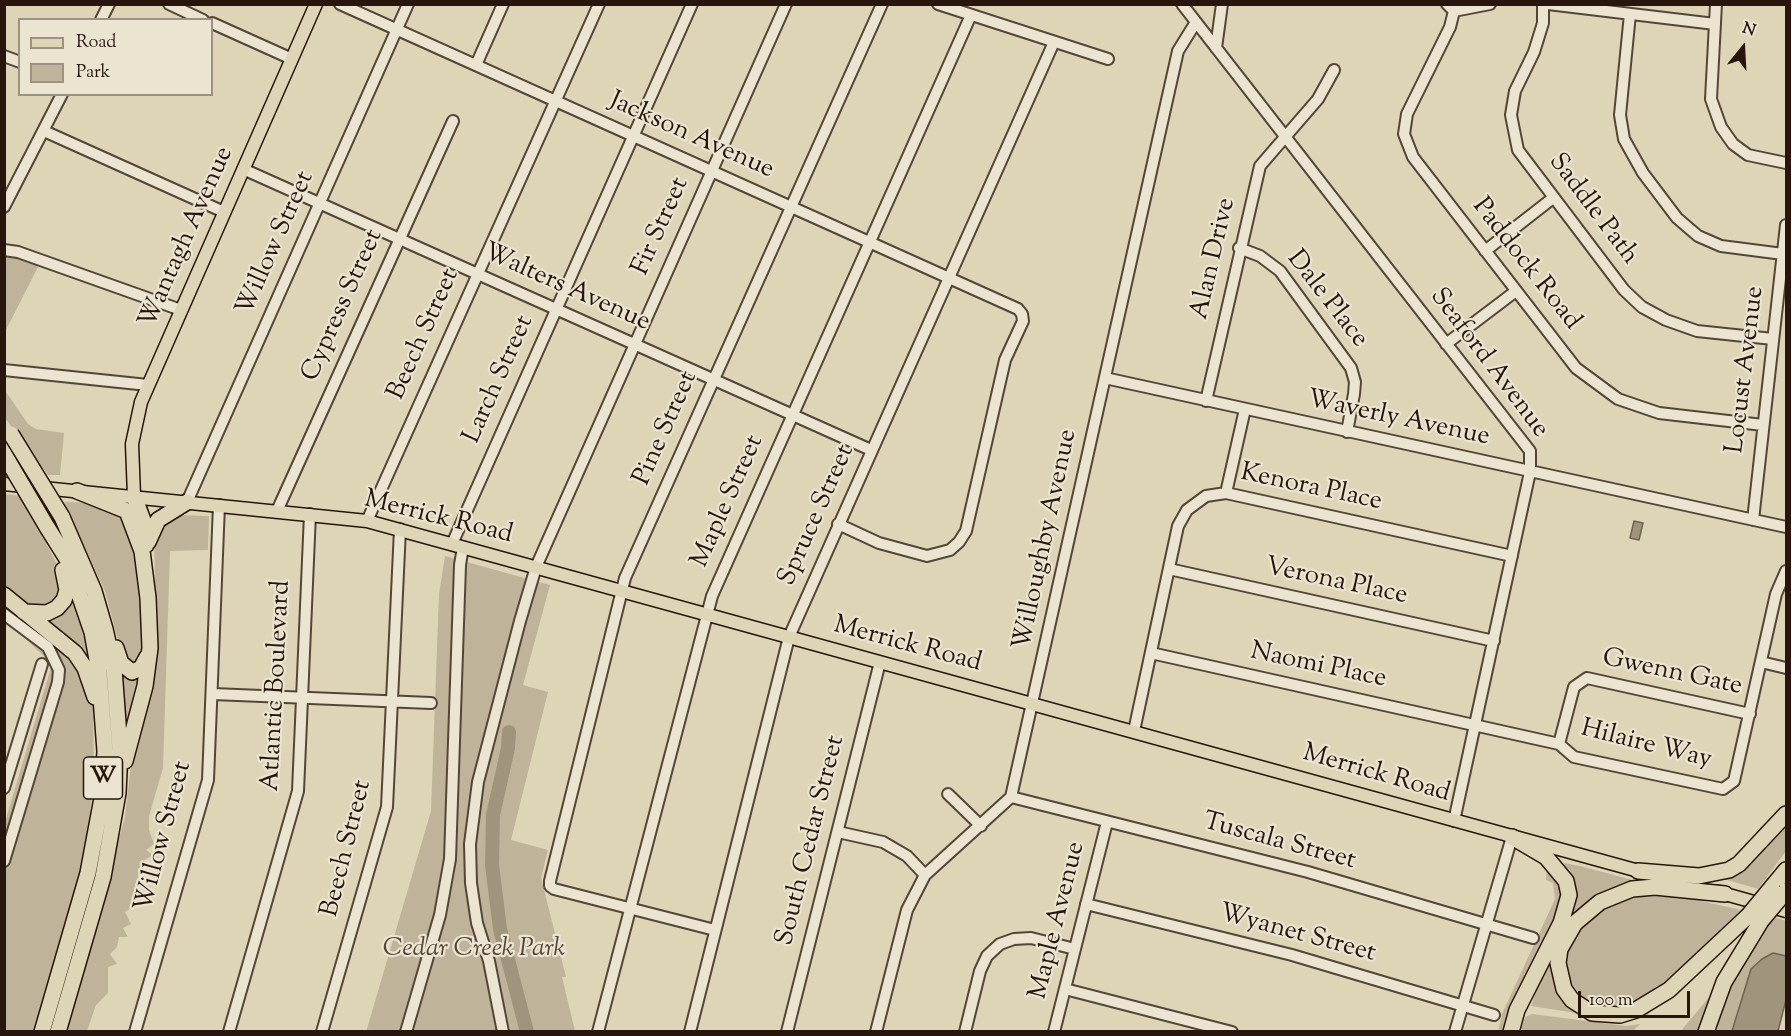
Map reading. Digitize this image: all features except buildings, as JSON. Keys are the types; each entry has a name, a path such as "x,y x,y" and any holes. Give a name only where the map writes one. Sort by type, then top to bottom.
{"highway":[{"name":"W","path":"8,430 62,517 85,569 105,629 114,669 119,740 110,793 103,877 58,1032"},
{"name":"W","path":"4,454 67,559 92,632 104,714 110,793 42,1032"},
{"path":"77,491 127,511 142,551 146,575"},
{"path":"134,496 144,523 147,548"},
{"path":"110,793 145,686 150,648 146,575 150,532 158,520 187,502"},
{"path":"24,612 47,613 64,600 67,590 65,577 47,527"},
{"path":"85,569 121,663 127,670 137,671 144,663 150,648"},
{"path":"4,595 75,653 92,684 110,793"},
{"path":"1638,871 1699,876 1729,870 1739,864 1786,814"},
{"path":"1511,1032 1517,1010 1561,923 1569,895 1566,881 1546,856 1512,837"},
{"path":"1725,894 1655,887 1632,889 1600,902 1575,923 1560,949 1558,963 1564,989 1572,1000 1592,1013 1620,1015 1636,1010 1669,990 1754,918 1779,889 1786,870"},
{"path":"1706,1032 1724,982 1754,918"}],"main road":[{"name":"Wantagh Avenue","path":"134,496 132,444 148,385 316,4"},
{"name":"Merrick Road","path":"4,484 367,521 1786,911"}],"street":[{"path":"102,18 109,4"},
{"path":"169,4 198,18"},
{"name":"Jackson Avenue","path":"340,4 1018,309 1023,321 1005,360 966,531 959,542 950,550 927,556 879,543 838,524"},
{"name":"Willow Street","path":"187,502 408,4"},
{"path":"476,65 503,4"},
{"name":"Beech Street","path":"367,521 598,4"},
{"name":"Larch Street","path":"406,1032 440,915 450,859 460,565 458,545 556,309 692,4"},
{"name":"Fir Street","path":"503,1032 471,884 470,826 478,782 536,567 786,4"},
{"name":"Pine Street","path":"630,910 550,886 621,591 882,4"},
{"path":"938,4 1108,59"},
{"name":"Seaford Avenue","path":"1182,4 1530,451 1530,472 1454,821"},
{"path":"1216,48 1222,4"},
{"path":"1450,8 1490,4"},
{"name":"Saddle Path","path":"1543,4 1543,23 1534,52 1515,91 1511,115 1518,150 1624,290 1642,307 1666,320 1697,331 1773,339"},
{"path":"1548,4 1715,24"},
{"path":"1716,4 1711,99 1720,127 1733,144 1748,155 1786,163"},
{"name":"Paddock Road","path":"1450,8 1450,27 1407,114 1404,134 1413,158 1576,368 1618,399 1659,413 1763,425"},
{"path":"1630,14 1620,115 1624,139 1643,173 1677,218 1698,236 1721,246 1783,254"},
{"name":"Maple Street","path":"598,1032 711,596 971,15"},
{"name":"Willoughby Avenue","path":"1011,797 1034,704 1178,51 1196,22"},
{"path":"213,23 292,59"},
{"name":"Spruce Street","path":"690,1032 789,637 1054,42"},
{"name":"Alan Drive","path":"1206,400 1239,248 1260,166 1318,99 1334,70"},
{"path":"4,207 61,96"},
{"name":"Cypress Street","path":"277,511 453,121"},
{"path":"44,131 224,212"},
{"name":"Walters Avenue","path":"243,169 871,450"},
{"path":"4,180 16,185"},
{"path":"1485,251 1553,198"},
{"name":"Locust Avenue","path":"1753,520 1773,339 1783,294 1786,225"},
{"name":"Dale Place","path":"1239,248 1260,256 1280,271 1351,368 1355,382 1347,432"},
{"path":"4,250 18,252 181,310"},
{"path":"1446,344 1515,291"},
{"path":"4,370 148,385"},
{"name":"Waverly Avenue","path":"1105,378 1786,527"},
{"path":"1226,493 1245,410"},
{"name":"Kenora Place","path":"1134,731 1178,526 1187,510 1206,496 1226,493 1512,556"},
{"name":"Willow Street","path":"135,1032 208,780 219,505"},
{"name":"Atlantic Boulevard","path":"229,1032 298,791 310,514"},
{"name":"Beech Street","path":"322,1032 387,807 400,529"},
{"name":"Verona Place","path":"1169,569 1494,641"},
{"name":"Hilaire Way","path":"1476,725 1559,744 1574,757 1723,789 1734,781 1776,594 1786,571"},
{"path":"4,614 48,647 59,670 58,682 4,861"},
{"name":"Naomi Place","path":"1151,653 1476,725"},
{"name":"South Cedar Street","path":"787,1032 880,662"},
{"path":"1761,662 1786,668"},
{"path":"4,788 42,664"},
{"name":"Gwenn Gate","path":"1559,744 1574,687 1587,678 1750,714"},
{"path":"213,694 431,703"},
{"path":"948,794 981,826"},
{"path":"876,1032 907,910 925,875 1011,797"},
{"name":"Tuscala Street","path":"1011,797 1308,872 1533,938"},
{"name":"Maple Avenue","path":"1054,1032 1107,822"},
{"path":"838,832 883,842 907,856 925,875"},
{"path":"1455,1032 1512,837"},
{"name":"Wyanet Street","path":"1086,904 1292,955 1494,1015"},
{"path":"630,910 715,930"},
{"path":"965,1032 980,970 987,956 1000,945 1014,939 1031,938 1075,949"},
{"path":"1065,989 1232,1032"}],"green space":[{"path":"5,253 39,265 5,332"},
{"path":"4,389 28,424 36,429 64,433 60,475 48,475 5,418"},
{"path":"5,494 20,496 27,504 63,577 57,603 41,610 22,603 5,588"},
{"path":"64,502 99,503 113,507 134,531 142,585 143,658 136,667 123,660 105,591"},
{"path":"174,515 209,516 208,550 170,551 163,768 149,816 149,830 154,844 146,850 153,855 143,861 135,886 135,892 142,901 125,912 131,924 123,928 128,937 119,937 117,947 110,954 117,964 108,967 108,993 96,1005 87,1031 66,1032 125,817 132,756 156,624 154,535 162,522"},
{"name":"Cedar Creek Park","path":"445,556 550,585 523,685 548,692 511,840 548,850 541,878 566,977 562,977 575,1031 366,1032 431,811 439,594"},
{"path":"72,601 88,649 94,680 35,617"},
{"path":"5,602 67,650 91,689 93,707 94,779 85,854 34,1031 4,1031 5,822 52,664 13,627 5,624"},
{"path":"123,675 143,677 127,723 121,677"},
{"path":"1786,818 1786,851 1758,889 1717,877"},
{"path":"1564,863 1640,882 1613,889 1572,916 1569,914 1568,874"},
{"path":"1547,866 1557,873 1565,900 1509,1031 1498,1032 1502,1014 1555,899 1553,883 1546,880"},
{"path":"1648,889 1741,910 1668,982 1655,987 1650,995 1629,1005 1608,1006 1586,1001 1569,982 1565,954 1573,935 1597,909"},
{"path":"1774,917 1786,921 1786,956 1773,953 1762,959 1751,970 1732,1031 1712,1032 1726,992 1747,953"},
{"path":"1552,946 1555,960 1588,1014 1654,1003 1647,1017 1615,1019 1531,1006 1538,985 1537,977"},
{"path":"1716,989 1699,1031 1680,1032 1705,1002"},
{"path":"1532,1014 1626,1026 1640,1024 1633,1031 1520,1031 1525,1017"}],"shaded area":[{"path":"1634,521 1643,523 1639,540 1630,538"},
{"path":"1773,953 1786,956 1786,1000 1778,1031 1732,1031 1751,969"}],"waterway":[{"path":"509,732 508,748 493,815 492,865 500,929 527,1032"}]}
